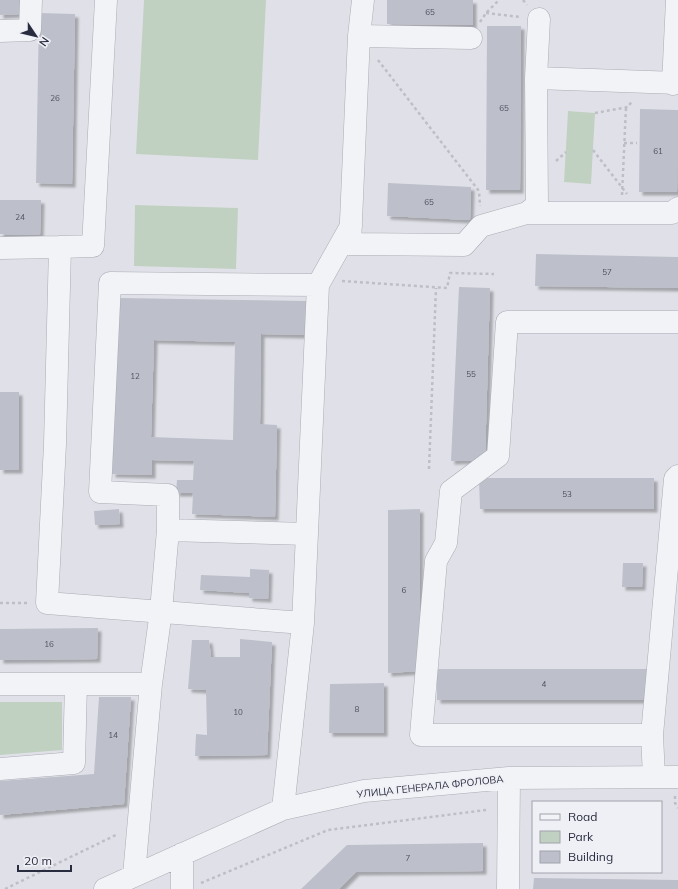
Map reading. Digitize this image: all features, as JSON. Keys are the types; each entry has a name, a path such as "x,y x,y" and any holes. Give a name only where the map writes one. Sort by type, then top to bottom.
{"street":[{"path":"0,30 30,30 31,0"},
{"path":"0,248 93,246 106,0"},
{"path":"363,0 350,244 464,245 481,226 527,213 672,213 678,208"},
{"path":"536,78 676,83 677,0"},
{"path":"527,213 537,205 536,78 539,19"},
{"path":"360,36 471,38"},
{"path":"283,809 303,623 320,282 351,226"},
{"path":"60,247 56,444 47,602 303,623"},
{"path":"134,875 137,824 151,684 162,611 168,530 168,495 100,492 110,283 320,282"},
{"path":"652,735 421,735 436,561 446,544 451,491 498,456 507,322 678,322"},
{"path":"654,777 652,735 675,479 678,476"},
{"path":"168,530 307,534"},
{"path":"0,684 151,684"},
{"path":"0,769 74,763 76,684"},
{"name":"УЛИЦА ГЕНЕРАЛА ФРОЛОВА","path":"105,889 283,809 364,791 510,778 678,777"},
{"path":"508,889 510,778"},
{"path":"182,854 188,887"}],"path":[{"path":"471,38 486,13 499,0"},
{"path":"486,13 539,19"},
{"path":"360,36 479,191 481,226"},
{"path":"621,213 626,108 634,98"},
{"path":"595,112 626,108"},
{"path":"624,143 637,143"},
{"path":"593,150 622,188 644,213"},
{"path":"320,282 447,288 450,273 494,274"},
{"path":"429,469 436,288"},
{"path":"0,603 47,602"},
{"path":"188,887 328,830 486,810"},
{"path":"5,889 137,824"}],"green space":[{"path":"144,0 266,0 258,160 136,154"},
{"path":"568,111 595,113 591,184 564,182"},
{"path":"135,205 238,208 236,269 134,266"},
{"path":"0,702 62,702 62,750 0,755"}],"building":[{"path":"0,0 21,0 21,14 0,15"},
{"path":"387,0 473,0 473,25 387,24"},
{"path":"39,13 75,14 72,184 36,183"},
{"path":"487,26 521,26 520,190 486,190"},
{"path":"640,109 678,110 677,192 639,192"},
{"path":"388,183 471,187 470,220 387,216"},
{"path":"0,200 41,200 40,235 0,234"},
{"path":"536,254 678,257 678,288 535,286"},
{"path":"459,287 490,288 485,460 451,461"},
{"path":"120,298 307,301 305,335 261,334 260,424 277,425 275,517 192,514 193,493 176,493 177,480 193,480 194,461 152,460 152,475 112,474","holes":["154,340 235,342 233,440 151,437"]},
{"path":"0,392 19,392 19,470 0,470"},
{"path":"479,478 654,478 654,509 480,509"},
{"path":"119,509 120,524 95,525 94,511"},
{"path":"420,509 419,671 388,673 388,510"},
{"path":"623,563 643,563 642,587 622,587"},
{"path":"250,569 269,570 268,599 249,598 249,593 200,590 201,575 250,577"},
{"path":"98,628 97,659 0,660 0,629"},
{"path":"240,639 272,642 267,755 195,756 196,734 207,735 206,690 188,689 192,640 209,640 211,657 240,657"},
{"path":"437,669 651,669 651,700 437,700"},
{"path":"384,683 384,733 329,733 330,684"},
{"path":"99,697 131,697 124,804 0,815 0,781 94,774"},
{"path":"483,843 483,871 356,872 339,889 301,889 347,845"},
{"path":"534,878 678,880 678,889 533,889"}]}
